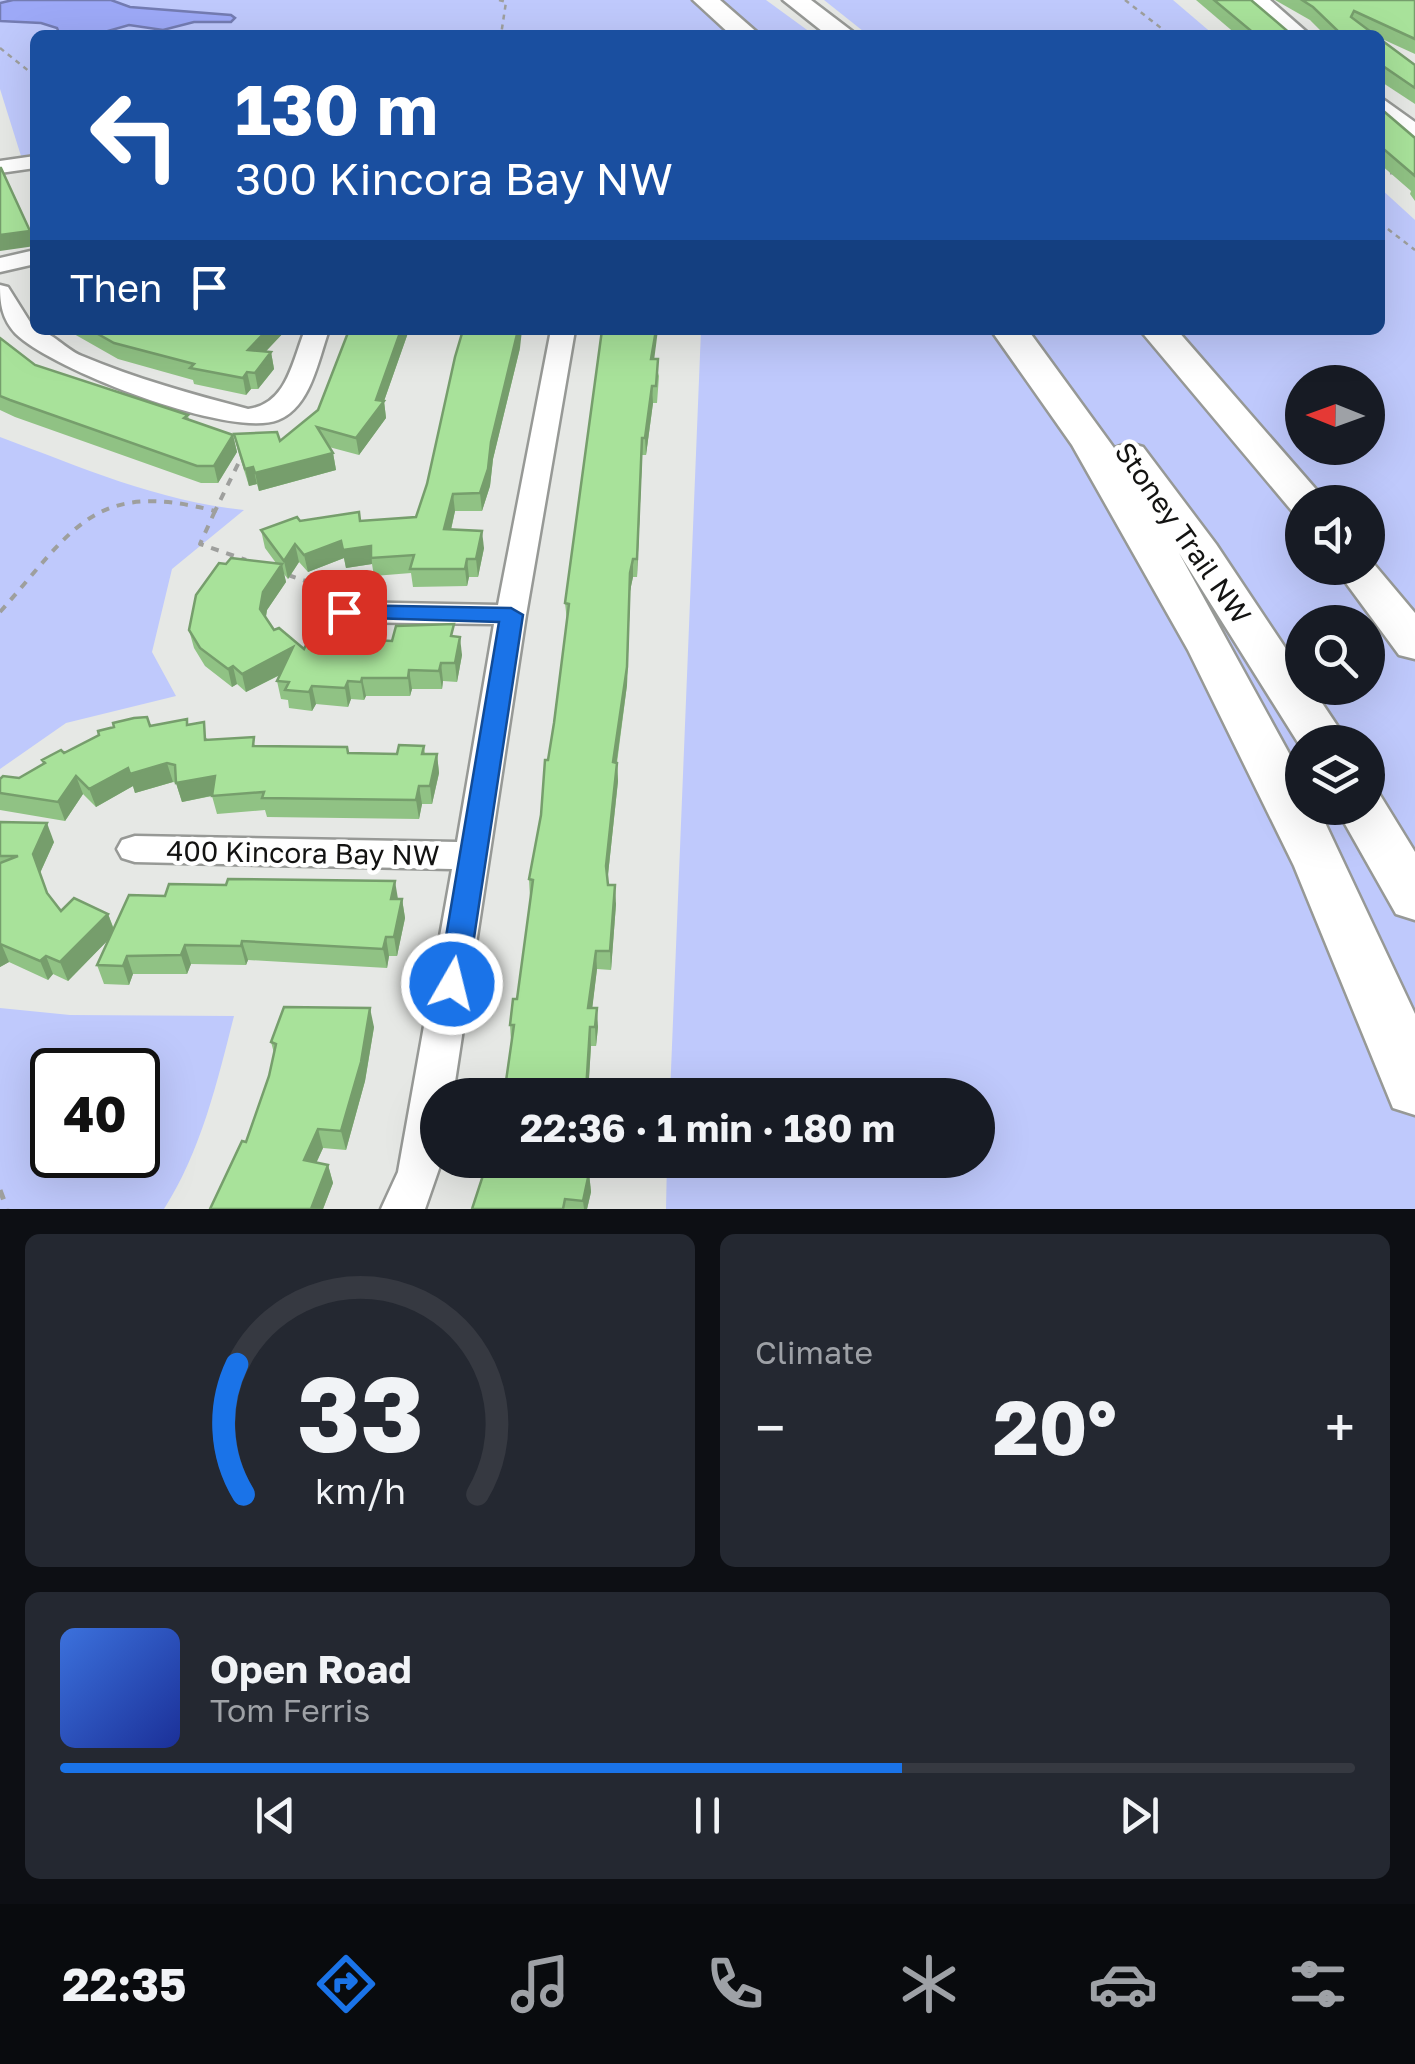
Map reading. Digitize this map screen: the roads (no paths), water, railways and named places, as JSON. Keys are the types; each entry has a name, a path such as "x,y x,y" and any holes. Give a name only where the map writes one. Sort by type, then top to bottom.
{"highway":[{"path":"705,0 741,30"},
{"path":"795,0 840,30"},
{"path":"808,0 841,30"},
{"path":"1014,335 1058,390 1125,498 1276,769 1347,919 1415,1089"},
{"name":"Stoney Trail NW","path":"1038,335 1200,553 1313,725"},
{"path":"1162,335 1294,485"},
{"path":"1385,574 1415,612"},
{"path":"1370,585 1415,644"},
{"path":"1372,825 1415,899"}],"street":[{"path":"1260,0 1295,30"},
{"path":"1385,106 1415,132"},
{"path":"0,167 30,163"},
{"path":"0,265 30,258"},
{"path":"0,292 30,332"},
{"path":"34,335 65,358 159,394 248,418 271,414 290,401 315,335"},
{"path":"403,1209 422,1152 511,615 562,335"},
{"path":"344,612 511,615"},
{"name":"400 Kincora Bay NW","path":"135,850 471,856"}]}
